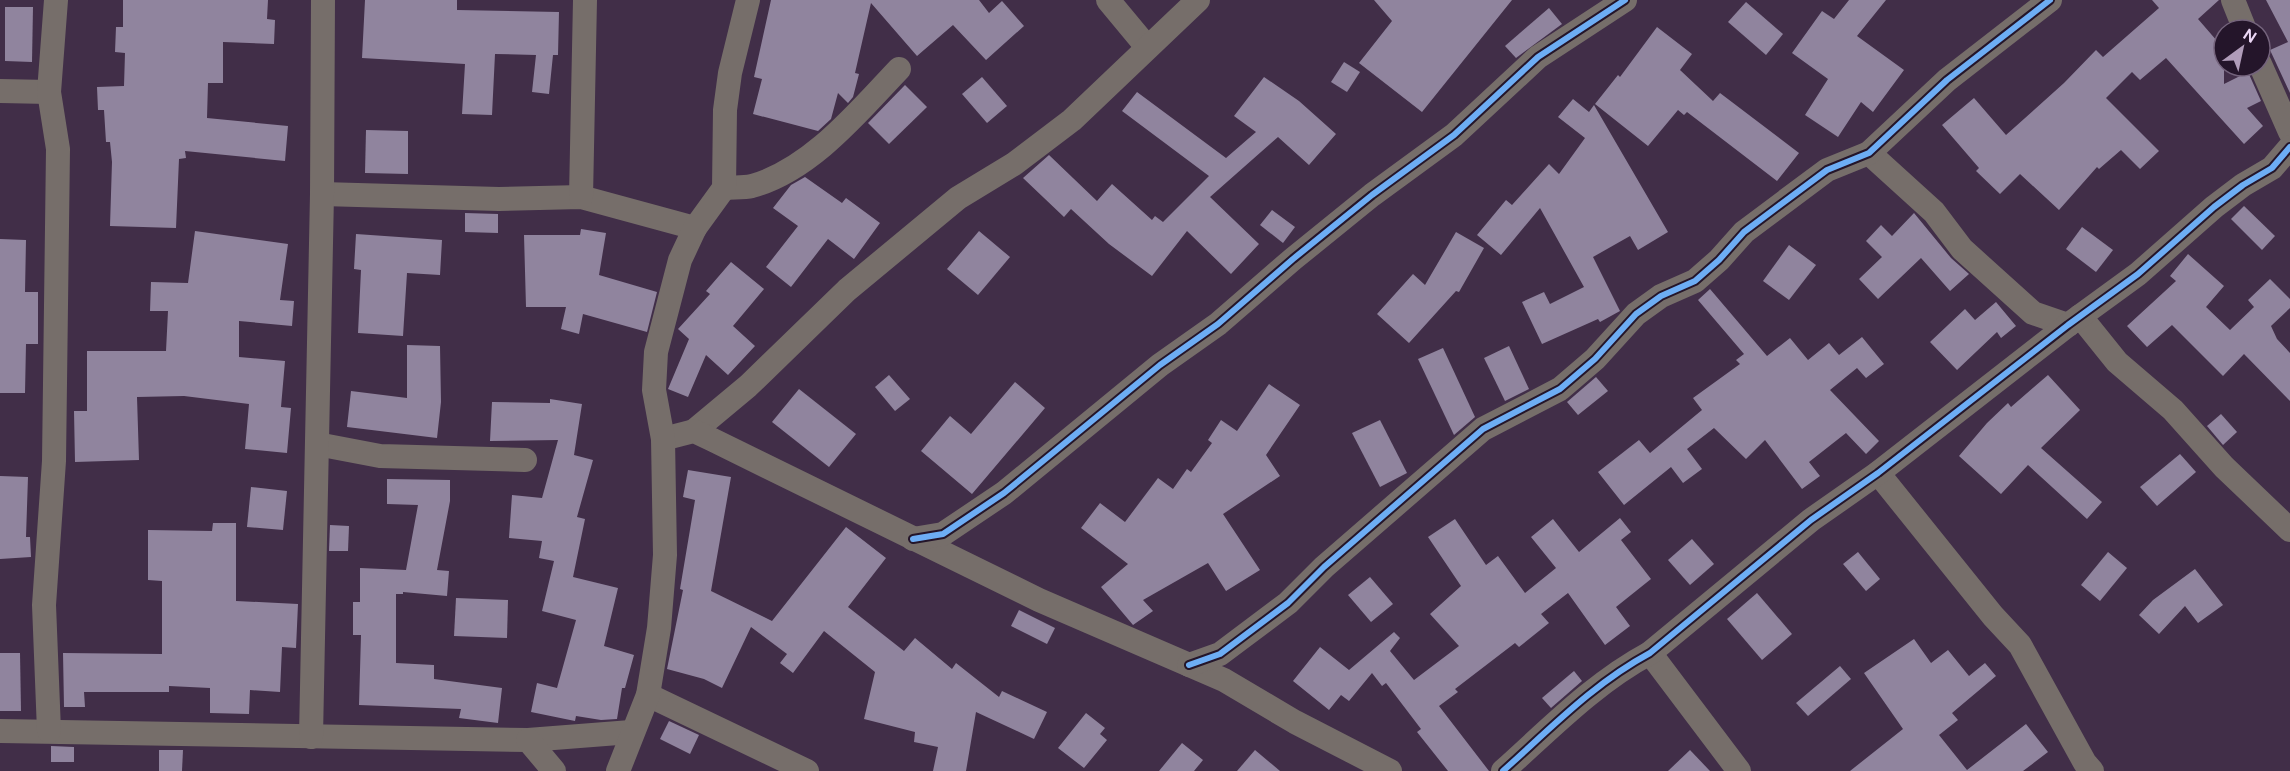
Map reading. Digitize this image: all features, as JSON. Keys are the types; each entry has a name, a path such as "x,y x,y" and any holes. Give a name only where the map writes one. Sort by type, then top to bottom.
{"street":[{"path":"49,731 44,605 54,461 58,148 49,92 56,0"},
{"path":"311,737 322,194 323,0"},
{"path":"581,197 585,0"},
{"path":"618,771 631,732 648,695 659,628 665,555 663,439 654,390 656,352 680,260 695,228 724,188 725,110 730,72 748,0"},
{"path":"1108,0 1147,47"},
{"path":"663,439 694,431 748,386 847,290 958,198 1014,164 1072,120 1198,0"},
{"path":"913,539 943,534 1004,493 1160,365 1218,324 1372,195 1454,135 1538,57 1625,0"},
{"path":"1189,665 1220,654 1288,603 1324,567 1483,429 1560,389 1595,359 1636,314 1661,296 1695,280 1757,221 1827,170 1869,153 1947,80 2050,0"},
{"path":"2233,0 2241,18"},
{"path":"724,188 751,186 780,173 831,141 899,69"},
{"path":"2266,78 2290,132"},
{"path":"0,91 49,92"},
{"path":"1503,771 1593,690 1626,666 1650,653 1811,520 1878,473 2040,346 2138,274 2243,185 2281,170 2290,147"},
{"path":"1869,153 1934,212 1962,249 2033,314 2074,320 2117,362 2173,410 2224,467 2286,517"},
{"path":"322,194 499,199 581,197 695,228"},
{"path":"2033,314 2040,346"},
{"path":"694,431 1039,600 1224,680 1295,722 1390,771"},
{"path":"317,444 380,456 525,460"},
{"path":"1878,473 1993,616 2020,645 2085,763 2092,771"},
{"path":"1650,653 1739,771"},
{"path":"1220,654 1224,680"},
{"path":"648,695 807,771"},
{"path":"0,731 528,741 631,732"},
{"path":"528,741 554,771"}],"building":[{"path":"123,0 268,0 267,19 275,20 274,44 223,42 223,83 208,83 207,118 288,126 285,161 185,151 186,158 179,159 176,228 110,226 112,162 110,142 106,142 104,110 98,110 97,87 124,86 125,53 115,52 116,27 123,27"},
{"path":"365,0 457,0 457,10 559,12 558,55 553,55 549,94 532,92 536,55 495,54 492,115 462,114 465,64 362,58"},
{"path":"771,0 979,0 989,13 1002,1 1024,26 986,60 953,25 917,56 871,3 855,73 859,74 853,97 848,103 838,93 831,119 818,131 753,114 762,79 754,77"},
{"path":"1374,0 1512,0 1422,112 1359,63 1392,21"},
{"path":"1849,0 1886,0 1857,36 1904,70 1873,112 1861,102 1838,137 1805,115 1828,79 1792,53 1822,11 1834,19"},
{"path":"2152,0 2219,0 2198,19 2212,35 2212,78 2224,78 2224,84 2236,78 2251,78 2261,101 2247,108 2263,126 2244,144 2166,58 2140,80 2132,72 2106,98 2159,151 2140,169 2121,150 2099,169 2097,167 2059,210 2020,174 2000,194 1976,171 1979,168 1942,125 1974,98 2006,135 2064,83 2096,50 2103,57 2159,8"},
{"path":"2266,0 2290,0 2290,93 2272,54 2272,49 2288,42"},
{"path":"1746,2 1783,34 1766,55 1728,22"},
{"path":"5,7 33,7 32,62 5,61"},
{"path":"1549,8 1562,24 1516,58 1505,46"},
{"path":"1657,27 1692,54 1680,70 1713,101 1720,93 1799,153 1777,181 1687,112 1684,115 1678,110 1648,146 1595,104 1618,75 1620,77"},
{"path":"1344,62 1360,72 1347,92 1331,82"},
{"path":"982,77 1007,106 987,123 962,94"},
{"path":"1264,77 1299,101 1336,134 1309,165 1278,137 1210,197 1259,244 1231,274 1187,231 1152,276 1109,244 1071,209 1064,217 1023,178 1049,155 1097,201 1112,184 1152,220 1155,216 1163,222 1209,176 1122,111 1137,92 1226,158 1256,132 1234,116"},
{"path":"905,85 927,107 889,144 868,123"},
{"path":"1573,99 1589,112 1594,105 1668,232 1638,250 1630,236 1593,257 1620,311 1600,322 1598,319 1542,344 1522,302 1544,292 1550,304 1584,287 1540,208 1501,255 1477,235 1506,200 1512,205 1549,164 1559,174 1585,138 1558,117"},
{"path":"366,130 408,131 408,174 365,173"},
{"path":"805,177 842,203 846,198 880,223 854,259 828,239 791,287 766,267 798,226 773,208 791,185"},
{"path":"2244,206 2275,236 2262,250 2231,219"},
{"path":"1272,210 1295,227 1283,243 1260,225"},
{"path":"465,213 498,214 498,233 465,232"},
{"path":"1914,213 1951,258 1969,274 1950,291 1921,258 1878,299 1859,279 1882,257 1866,241 1881,225 1892,236"},
{"path":"2082,227 2113,250 2096,272 2066,249"},
{"path":"581,229 606,233 599,275 657,292 647,332 583,314 579,334 561,329 566,307 526,307 524,235 580,235"},
{"path":"195,231 288,244 280,300 294,301 292,326 239,321 239,357 285,361 281,407 291,408 287,453 245,449 249,404 184,396 137,397 139,460 75,462 74,411 87,411 87,351 166,351 168,311 150,311 151,282 188,283"},
{"path":"979,231 1010,257 978,295 947,269"},
{"path":"1456,232 1484,248 1459,292 1456,291 1409,343 1377,314 1413,274 1425,285"},
{"path":"356,234 442,240 440,275 407,273 403,336 358,333 361,270 354,269"},
{"path":"0,239 26,240 25,292 38,292 38,344 26,344 25,393 0,393"},
{"path":"1789,245 1816,265 1789,300 1763,281"},
{"path":"2188,254 2224,286 2206,307 2230,330 2254,307 2248,300 2270,279 2290,299 2290,308 2271,326 2277,339 2290,353 2290,401 2244,354 2223,376 2172,325 2147,347 2127,326 2176,281 2170,276"},
{"path":"731,262 764,289 733,326 755,346 728,375 706,355 688,397 668,389 689,339 678,329 710,294 706,291"},
{"path":"1710,289 1767,356 1790,338 1808,360 1829,343 1839,355 1862,337 1884,364 1866,378 1857,368 1830,390 1879,441 1866,454 1846,433 1809,462 1820,476 1802,489 1765,440 1746,459 1714,428 1687,449 1702,469 1683,483 1671,467 1624,505 1598,472 1639,440 1650,453 1702,410 1693,398 1740,364 1736,360 1744,354 1698,300"},
{"path":"1996,302 2016,326 2001,338 1997,332 1957,370 1930,342 1965,309 1975,320"},
{"path":"407,345 440,346 441,402 437,438 347,427 351,391 407,398"},
{"path":"1509,346 1529,389 1505,401 1484,358"},
{"path":"1443,348 1475,417 1454,435 1418,359"},
{"path":"889,375 910,399 895,411 875,387"},
{"path":"2048,375 2080,410 2041,448 2102,502 2087,519 2028,465 2001,494 1959,456 1987,423 2008,403 2011,407"},
{"path":"1596,377 1608,391 1578,415 1567,402"},
{"path":"1015,382 1045,408 972,494 921,451 950,416 971,434"},
{"path":"1269,384 1300,405 1266,455 1280,476 1223,514 1260,570 1226,591 1208,563 1143,600 1153,611 1133,625 1101,587 1128,564 1081,528 1100,503 1125,522 1158,478 1173,489 1187,469 1191,472 1212,443 1208,440 1221,420 1237,431"},
{"path":"799,389 856,434 829,467 772,422"},
{"path":"550,399 582,404 574,455 593,460 577,517 585,519 573,577 618,588 604,646 634,655 625,688 622,688 617,719 601,720 576,716 575,721 531,712 537,683 557,688 576,620 542,611 554,561 539,558 542,541 509,538 512,495 542,498 558,440 490,441 492,402 550,403"},
{"path":"2221,414 2237,432 2223,445 2207,426"},
{"path":"1380,420 1407,473 1380,487 1352,433"},
{"path":"2180,454 2196,472 2157,506 2140,487"},
{"path":"688,470 731,477 711,591 772,621 846,527 886,558 848,607 904,651 915,638 952,669 956,663 999,697 1002,691 1047,712 1034,739 976,712 966,771 933,771 938,747 914,742 915,732 864,719 875,672 824,631 793,673 780,663 787,654 751,627 722,688 704,679 667,669 683,590 680,589 695,500 683,497"},
{"path":"0,476 28,477 26,537 30,537 31,557 0,559"},
{"path":"387,479 450,480 450,501 437,570 449,571 447,596 403,592 403,594 396,594 396,663 434,665 434,679 502,688 498,723 459,718 461,709 359,705 361,635 353,635 353,602 360,602 360,568 406,570 418,505 387,504"},
{"path":"251,487 287,491 283,530 247,527"},
{"path":"1620,518 1631,532 1621,540 1651,579 1616,607 1630,626 1605,645 1568,593 1541,614 1549,623 1519,647 1515,643 1455,689 1458,692 1439,706 1489,771 1448,771 1417,732 1421,729 1386,683 1382,686 1372,673 1349,701 1341,695 1329,710 1293,681 1320,647 1349,670 1394,632 1400,638 1390,651 1414,680 1459,646 1430,614 1461,586 1428,537 1455,519 1486,565 1498,556 1525,593 1556,568 1531,537 1553,519 1579,552"},
{"path":"213,523 236,523 236,601 298,604 296,648 282,647 280,692 250,690 249,714 210,713 210,688 169,686 169,692 84,692 85,707 64,707 63,653 162,654 162,581 148,580 148,530 212,531"},
{"path":"330,525 349,526 348,551 329,551"},
{"path":"1692,539 1714,564 1690,585 1668,560"},
{"path":"1858,552 1880,579 1866,591 1843,564"},
{"path":"2108,552 2127,568 2100,601 2081,585"},
{"path":"2195,569 2223,605 2198,623 2185,606 2159,634 2139,615 2153,600"},
{"path":"1370,577 1393,604 1371,622 1348,595"},
{"path":"1757,593 1792,634 1762,660 1727,619"},
{"path":"456,598 508,600 507,638 454,636"},
{"path":"1019,610 1055,628 1047,644 1011,626"},
{"path":"1914,639 1931,663 1948,650 1969,676 1985,663 1996,676 1952,713 1958,720 1939,735 1967,770 2026,724 2048,752 2023,771 1850,771 1903,729 1864,673"},
{"path":"0,653 20,653 21,711 0,711"},
{"path":"1840,666 1851,679 1808,716 1796,703"},
{"path":"1574,671 1582,681 1551,708 1542,698"},
{"path":"1086,713 1105,728 1100,734 1107,740 1084,768 1058,748"},
{"path":"669,721 699,735 690,754 660,739"},
{"path":"1182,743 1203,760 1194,771 1159,771"},
{"path":"51,746 74,747 74,762 51,762"},
{"path":"159,750 183,750 182,771 159,771"},
{"path":"1255,750 1280,771 1237,771"},
{"path":"1690,750 1710,771 1668,771"}],"cycle path":[{"path":"913,539 943,534 1004,493 1160,365 1218,324 1372,195 1454,135 1538,57 1625,0"},
{"path":"1189,665 1220,654 1288,603 1324,567 1483,429 1560,389 1595,359 1636,314 1661,296 1695,281 1719,260 1744,232 1827,170 1869,153 1947,80 2050,0"},
{"path":"1503,771 1591,692 1650,653 1811,520 1878,473 2068,325 2138,274 2214,207 2243,185 2272,168 2290,147"}]}
